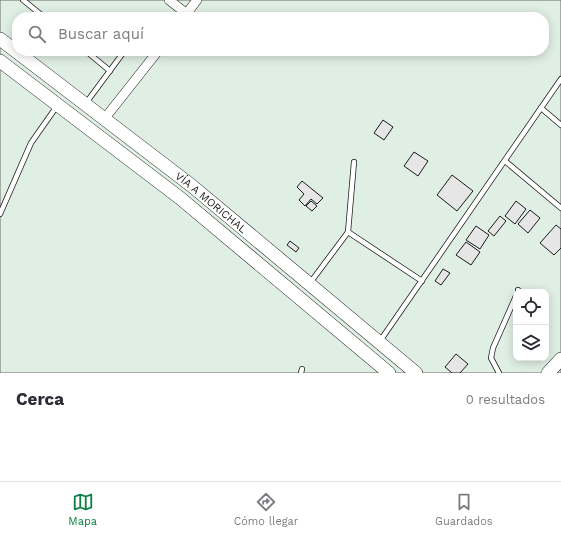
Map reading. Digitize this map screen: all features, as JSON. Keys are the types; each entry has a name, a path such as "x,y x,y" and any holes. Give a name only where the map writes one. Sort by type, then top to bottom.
{"street":[{"path":"169,0 182,12"},
{"path":"187,12 197,0"},
{"name":"VÍA A MORICHAL","path":"0,39 12,48"},
{"name":"VÍA A MORICHAL","path":"23,56 86,103 192,186 416,373"},
{"path":"105,118 154,56"},
{"name":"VÍA A MORICHAL","path":"0,61 180,198 389,373"},
{"path":"548,373 561,359"}],"lane":[{"path":"23,0 38,12"},
{"path":"92,56 110,71"},
{"path":"86,103 121,56"},
{"path":"379,342 561,79"},
{"path":"0,214 31,143 58,105"},
{"path":"541,108 561,125"},
{"path":"505,161 561,208"},
{"path":"309,284 348,232 354,162"},
{"path":"348,232 422,281"},
{"path":"499,373 492,358 493,348 513,303"}],"green space":[{"path":"0,0 561,0 561,373 0,373"}],"building":[{"path":"383,120 393,127 384,140 374,133"},
{"path":"414,152 428,161 418,176 404,166"},
{"path":"452,175 473,191 457,211 437,195"},
{"path":"302,181 323,198 317,204 311,199 305,206 299,200 304,194 297,187"},
{"path":"311,201 317,206 312,211 306,206"},
{"path":"516,201 526,209 515,224 505,216"},
{"path":"530,210 540,218 528,233 518,224"},
{"path":"500,216 506,221 494,236 488,231"},
{"path":"556,225 561,229 561,248 554,255 540,243"},
{"path":"476,226 489,235 480,249 466,240"},
{"path":"290,241 299,248 296,252 287,245"},
{"path":"466,242 480,252 471,265 456,255"},
{"path":"443,269 450,273 441,285 435,281"},
{"path":"456,354 468,364 460,373 452,373 445,367"}]}
